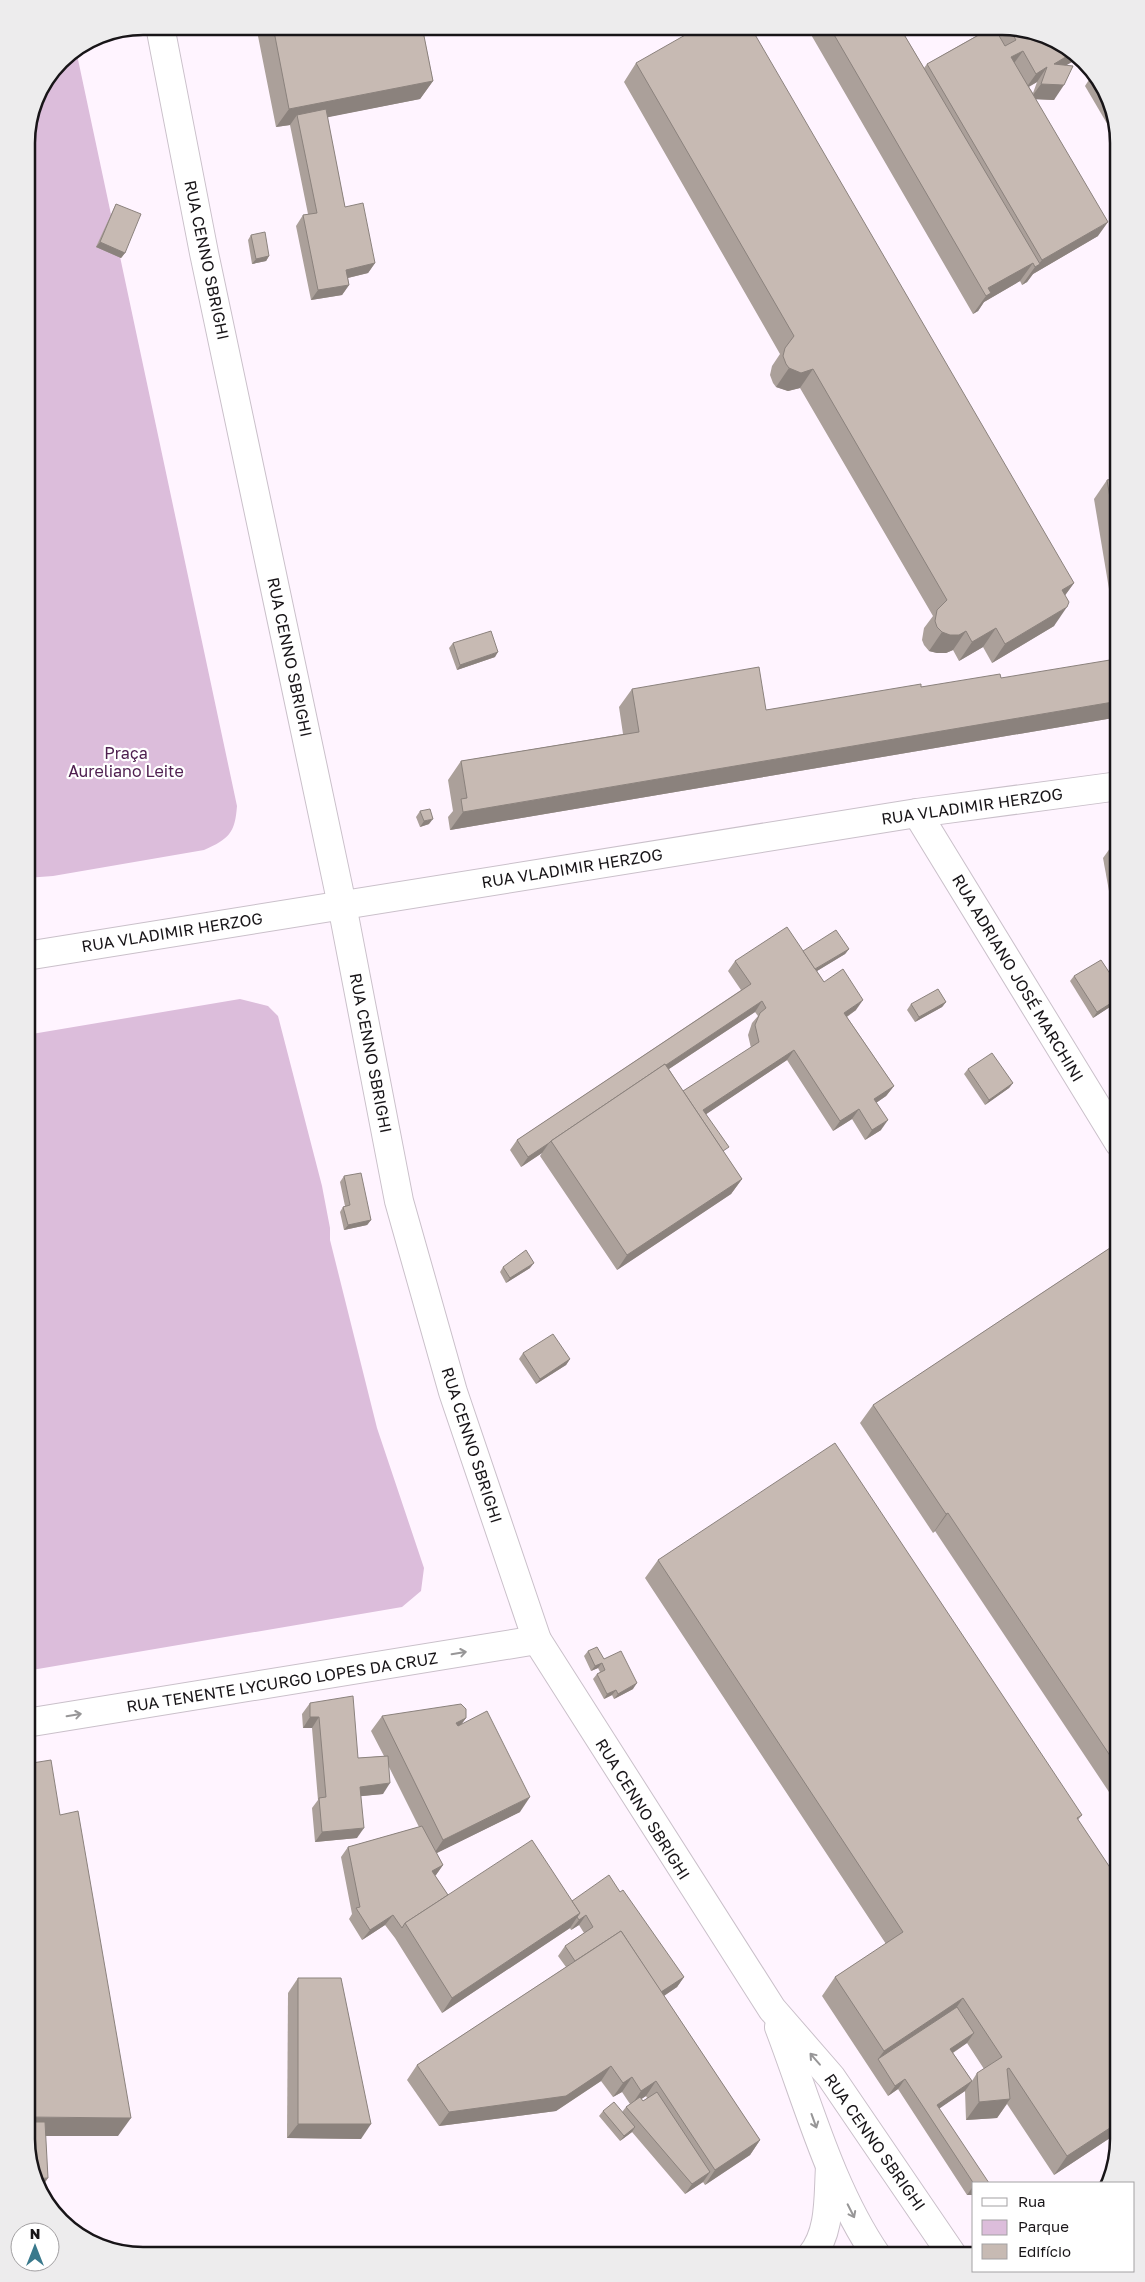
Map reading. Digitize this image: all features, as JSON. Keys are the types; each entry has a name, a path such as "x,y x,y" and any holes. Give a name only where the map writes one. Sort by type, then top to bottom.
{"street":[{"name":"RUA CENNO SBRIGHI","path":"162,35 204,252 342,905 399,1200 453,1392 537,1640 772,2009 831,2077 948,2247"},
{"name":"RUA VLADIMIR HERZOG","path":"35,955 917,813 1110,787"},
{"name":"RUA ADRIANO JOSÉ MARCHINI","path":"917,813 1110,1128"},
{"name":"RUA TENENTE LYCURGO LOPES DA CRUZ","path":"35,1722 537,1640"},
{"name":"RUA CENNO SBRIGHI","path":"772,2009 830,2167 852,2214 872,2247"},
{"path":"818,2247 825,2228 830,2167"}],"green space":[{"name":"Praça Aureliano Leite","path":"78,57 237,806 235,823 229,834 204,850 53,876 35,877 35,135 46,95 57,77"},
{"path":"240,999 268,1006 278,1016 322,1186 330,1228 330,1240 377,1428 424,1568 421,1591 402,1607 35,1669 35,1033"}],"building":[{"path":"275,35 424,35 433,81 289,109"},
{"path":"685,35 755,35 1074,583 1062,590 1069,602 1067,607 1005,644 996,628 972,642 966,631 959,635 950,635 942,632 937,627 935,621 937,610 947,600 813,369 801,373 789,368 786,364 783,356 785,348 794,336 636,63"},
{"path":"834,35 904,35 1040,264 1035,267 1033,263 988,288 991,293 986,296"},
{"path":"979,35 999,35 1005,46 1016,40 1013,35 1023,37 1050,46 1066,57 1054,64 1073,66 1064,85 1041,84 1047,67 1036,74 1023,51 1011,57 1108,222 1042,260 927,64"},
{"path":"326,109 345,207 363,203 375,263 346,270 349,285 318,290 303,215 317,213 297,115"},
{"path":"116,204 141,214 125,253 100,242"},
{"path":"265,232 269,256 256,259 251,235"},
{"path":"1107,480 1110,480 1110,498"},
{"path":"491,631 498,652 460,665 453,643"},
{"path":"1110,660 1110,703 463,812 461,799 467,798 461,761 639,732 632,689 759,667 766,710 921,684 921,687 1000,674 1001,678"},
{"path":"430,809 433,819 424,821 420,811"},
{"path":"787,927 824,982 843,969 863,1000 844,1013 894,1086 874,1099 888,1120 872,1130 859,1109 840,1121 794,1050 703,1110 729,1147 723,1151 683,1091 759,1042 755,1025 760,1013 766,1008 762,1001 528,1157 517,1140 751,984 735,961"},
{"path":"836,930 849,949 815,969 803,951"},
{"path":"1101,960 1110,974 1110,1004 1097,1012 1074,976"},
{"path":"938,989 946,1002 919,1017 911,1004"},
{"path":"992,1053 1013,1083 989,1100 968,1069"},
{"path":"665,1064 742,1179 627,1255 551,1141"},
{"path":"361,1173 371,1220 348,1225 343,1207 350,1205 344,1176"},
{"path":"1110,1248 1110,1756 948,1513 946,1514 873,1405"},
{"path":"526,1250 534,1263 510,1278 503,1267"},
{"path":"553,1334 570,1359 540,1379 523,1353"},
{"path":"835,1443 1082,1815 1077,1818 1110,1868 1110,2128 1067,2156 1009,2068 1007,2069 1010,2099 979,2102 977,2073 1002,2057 963,1998 884,2051 835,1977 903,1932 658,1560"},
{"path":"597,1647 604,1659 621,1651 637,1683 618,1694 616,1690 607,1694 597,1674 605,1670 602,1663 595,1666 588,1651"},
{"path":"353,1696 358,1758 388,1756 390,1783 360,1787 364,1828 322,1832 319,1798 326,1797 319,1717 310,1717 310,1703"},
{"path":"461,1704 466,1709 466,1718 456,1723 458,1726 487,1711 530,1797 443,1840 382,1716"},
{"path":"51,1760 60,1815 78,1811 131,2118 35,2117 35,1763"},
{"path":"422,1826 443,1865 432,1871 448,1895 405,1923 402,1928 393,1915 370,1930 356,1908 360,1907 348,1847"},
{"path":"532,1840 580,1913 452,1998 405,1923"},
{"path":"609,1875 620,1892 623,1890 684,1977 661,1992 621,1931 575,1961 565,1946 593,1927 586,1915 579,1920 577,1917 580,1913 572,1901"},
{"path":"621,1931 760,2140 715,2170 656,2081 641,2091 632,2077 623,2083 611,2066 566,2096 449,2112 417,2065"},
{"path":"298,1978 341,1978 371,2124 298,2124"},
{"path":"957,2007 974,2033 950,2049 972,2081 937,2105 988,2182 973,2182 905,2079 895,2086 878,2059"},
{"path":"657,2092 710,2172 692,2184 626,2107 640,2097 643,2101"},
{"path":"614,2102 635,2127 624,2136 603,2111"},
{"path":"35,2122 45,2122 48,2178 42,2178 37,2160"}]}
